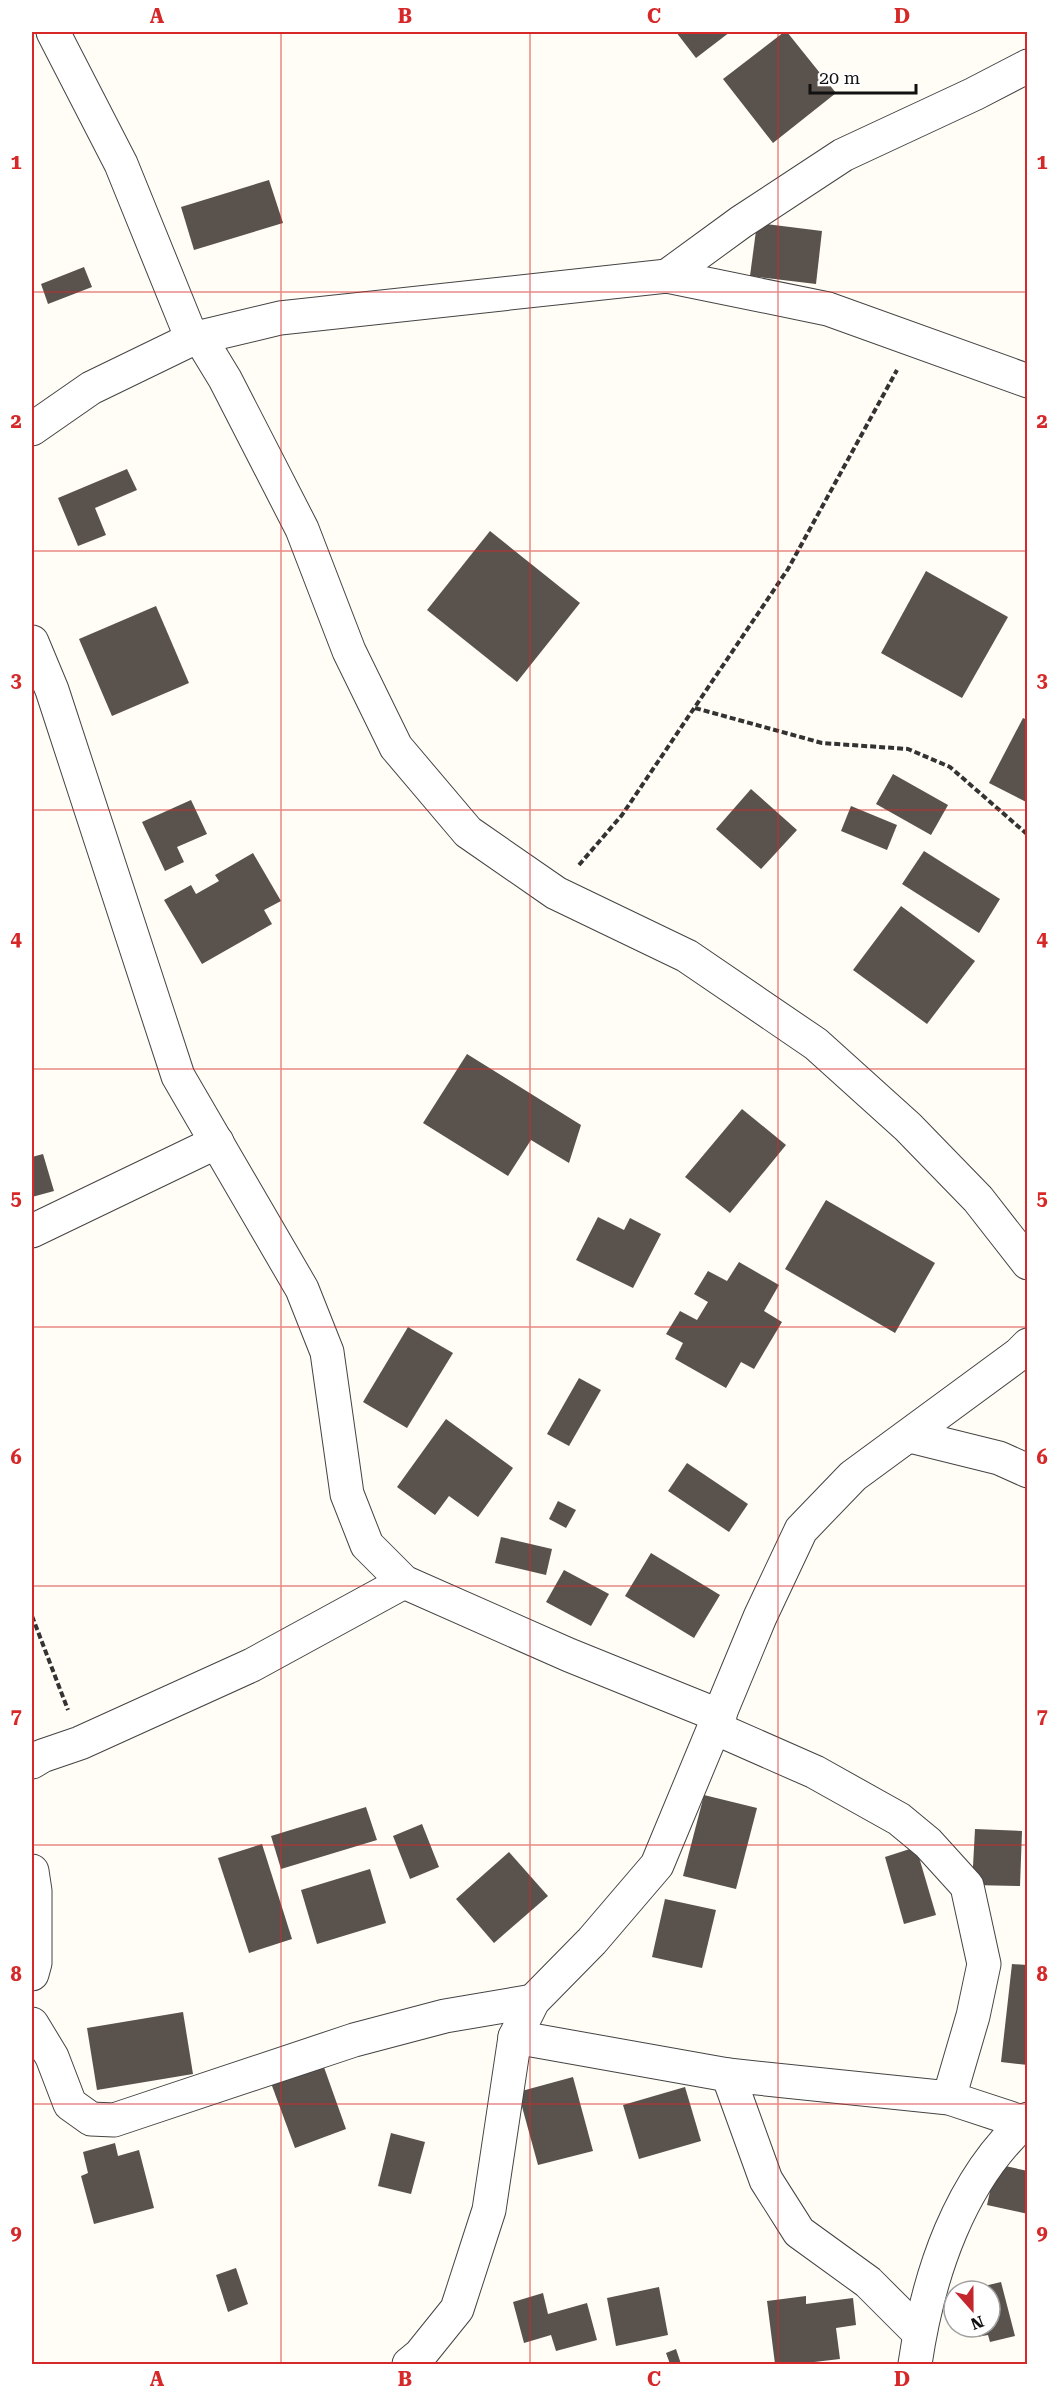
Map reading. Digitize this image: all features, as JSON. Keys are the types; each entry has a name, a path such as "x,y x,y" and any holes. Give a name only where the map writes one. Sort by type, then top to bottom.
{"street":[{"path":"53,32 121,164 196,338 225,379 302,529 350,651 396,747 468,832 556,893 687,956 816,1044 908,1127 978,1199 1028,1263"},
{"path":"667,276 741,222 843,155 974,94 1028,66"},
{"path":"32,429 91,388 196,338 280,318 667,276 828,309 1028,381"},
{"path":"32,642 52,690 178,1076 302,1289 327,1352 347,1494 367,1545 404,1582 718,1722 899,1819 928,1843 967,1886 984,1964 973,2016 949,2098"},
{"path":"32,1231 217,1142"},
{"path":"409,2364 420,2355 457,2309 475,2254 489,2210 515,2037 533,2001 592,1941 657,1865 760,1617 801,1530 853,1476 910,1436 1028,1345"},
{"path":"910,1436 999,1458 1028,1471"},
{"path":"32,1762 42,1756 80,1743 252,1665 404,1582"},
{"path":"32,1871 35,1891 35,1952 32,1974"},
{"path":"32,2024 52,2057 70,2104 91,2119 114,2120 354,2040 445,2016 533,2001"},
{"path":"515,2037 728,2075 949,2098 1026,2122 977,2176 942,2250 917,2349"},
{"path":"728,2075 766,2180 799,2232 868,2282 917,2349"}],"path":[{"path":"556,893 622,815 788,569 914,340"},
{"path":"695,708 822,743 908,749 950,767 1028,835"},
{"path":"32,1616 80,1743"}],"building":[{"path":"676,32 730,32 696,58"},
{"path":"787,32 836,93 773,143 723,79"},
{"path":"269,180 283,223 194,250 181,207"},
{"path":"757,223 822,231 816,284 750,276"},
{"path":"84,267 92,287 48,304 41,284"},
{"path":"127,469 137,490 95,508 106,535 78,546 58,498"},
{"path":"490,531 580,603 517,682 427,610"},
{"path":"926,571 1008,617 962,698 881,653"},
{"path":"156,606 189,683 112,716 79,639"},
{"path":"1023,718 1028,720 1028,803 989,783"},
{"path":"893,774 948,805 931,835 876,804"},
{"path":"751,789 797,830 761,869 716,829"},
{"path":"191,800 207,834 177,847 184,862 165,871 142,822"},
{"path":"851,806 897,825 887,850 841,831"},
{"path":"924,851 1000,899 979,933 902,884"},
{"path":"253,853 281,901 264,910 272,924 202,964 164,900 191,885 196,894 219,881 215,875"},
{"path":"901,906 975,961 927,1024 853,970"},
{"path":"467,1054 581,1125 569,1163 531,1140 508,1176 423,1123"},
{"path":"742,1109 786,1145 730,1213 685,1177"},
{"path":"43,1154 54,1191 32,1197 32,1157"},
{"path":"826,1200 935,1263 895,1333 785,1269"},
{"path":"598,1217 624,1230 630,1218 661,1234 633,1288 576,1260"},
{"path":"739,1262 779,1285 764,1311 782,1322 754,1369 741,1362 726,1388 675,1359 683,1343 666,1334 680,1311 697,1320 708,1302 694,1294 708,1271 727,1281"},
{"path":"408,1327 453,1353 407,1428 363,1402"},
{"path":"579,1378 601,1390 569,1446 547,1434"},
{"path":"446,1419 513,1468 478,1517 449,1496 435,1515 397,1487"},
{"path":"687,1463 748,1504 729,1532 668,1491"},
{"path":"558,1501 576,1510 566,1528 549,1519"},
{"path":"501,1537 552,1549 546,1575 495,1563"},
{"path":"651,1553 720,1595 694,1638 625,1596"},
{"path":"564,1570 609,1594 591,1626 546,1602"},
{"path":"704,1795 757,1808 736,1889 683,1876"},
{"path":"366,1807 377,1840 281,1869 271,1836"},
{"path":"422,1824 439,1867 410,1879 393,1836"},
{"path":"975,1829 1022,1831 1020,1886 972,1885"},
{"path":"262,1844 292,1939 249,1953 218,1858"},
{"path":"916,1847 936,1915 904,1924 885,1857"},
{"path":"509,1852 548,1896 494,1943 456,1899"},
{"path":"370,1869 386,1923 317,1944 301,1890"},
{"path":"665,1899 716,1910 702,1968 652,1957"},
{"path":"1012,1964 1028,1965 1028,2065 1001,2062"},
{"path":"183,2012 193,2074 97,2090 87,2028"},
{"path":"320,2056 346,2129 295,2148 268,2075"},
{"path":"573,2077 593,2151 538,2165 518,2092"},
{"path":"685,2087 701,2141 639,2159 623,2105"},
{"path":"391,2133 425,2142 411,2194 378,2186"},
{"path":"115,2143 118,2156 139,2150 154,2208 94,2224 81,2176 88,2173 83,2152"},
{"path":"996,2164 1028,2171 1028,2214 987,2205"},
{"path":"236,2268 248,2304 228,2312 216,2275"},
{"path":"1002,2286 1015,2336 990,2342 989,2339 1002,2339"},
{"path":"659,2287 668,2335 616,2346 607,2298"},
{"path":"543,2293 548,2314 587,2303 597,2340 556,2351 551,2335 524,2343 513,2302"},
{"path":"806,2296 806,2304 853,2298 856,2325 836,2328 840,2359 775,2364 767,2301"},
{"path":"676,2349 681,2364 670,2364 666,2353"}]}
